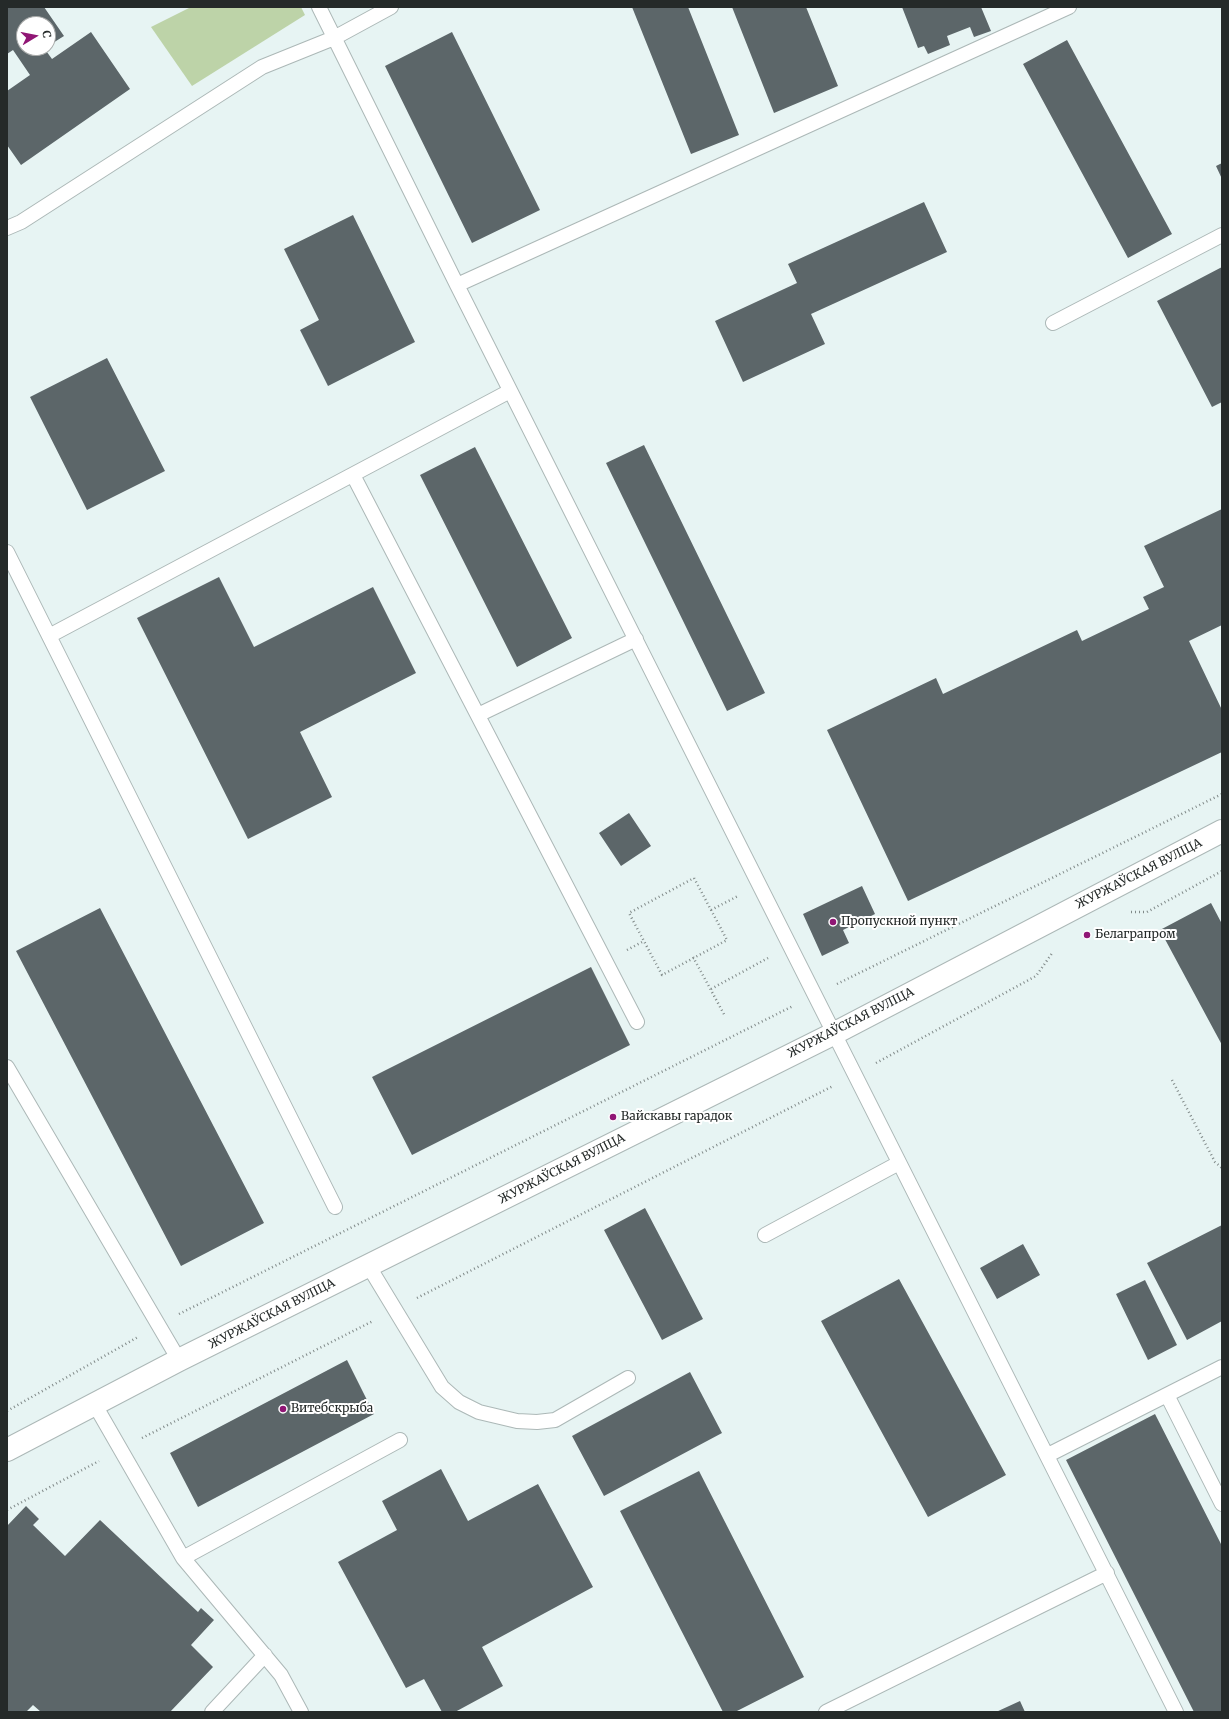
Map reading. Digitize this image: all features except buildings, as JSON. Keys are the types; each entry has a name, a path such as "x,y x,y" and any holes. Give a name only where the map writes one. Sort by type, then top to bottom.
{"street":[{"name":"ЖУРЖАЎСКАЯ ВУЛІЦА","path":"7,1450 179,1360 835,1033 1222,831"}],"lane":[{"path":"319,7 510,391 835,1033 899,1163 1048,1455 1176,1712"},
{"path":"7,228 21,222 262,67 334,38 391,7"},
{"path":"457,285 1069,7"},
{"path":"1053,324 1222,235"},
{"path":"48,636 510,391"},
{"path":"353,474 637,1022"},
{"path":"7,552 335,1207"},
{"path":"478,715 636,639"},
{"path":"7,1067 179,1360"},
{"path":"765,1235 899,1163"},
{"path":"368,1265 442,1387 459,1402 480,1412 517,1421 537,1422 555,1420 628,1378"},
{"path":"1048,1455 1222,1367"},
{"path":"1167,1395 1222,1504"},
{"path":"95,1405 183,1558 281,1675 301,1712"},
{"path":"183,1558 400,1440"},
{"path":"826,1712 1107,1573"},
{"path":"212,1712 265,1655"}],"path":[{"path":"7,1411 159,1325 815,994 1222,794"},
{"path":"1125,912 1147,912 1222,871"},
{"path":"694,878 711,910 727,940 662,975 629,913 694,878"},
{"path":"711,910 759,884"},
{"path":"7,1510 120,1449 855,1075 1036,976 1058,946"},
{"path":"711,989 791,947"},
{"path":"694,957 725,1016"},
{"path":"1172,1080 1215,1162 1222,1168"}],"green space":[{"path":"191,7 301,7 305,15 192,86 151,27"}],"place":[{"name":"Пропускной пункт","path":"833,922"},
{"name":"Белаграпром","path":"1087,935"},
{"name":"Вайскавы гарадок","path":"613,1117"},
{"name":"Витебскрыба","path":"283,1409"}]}
